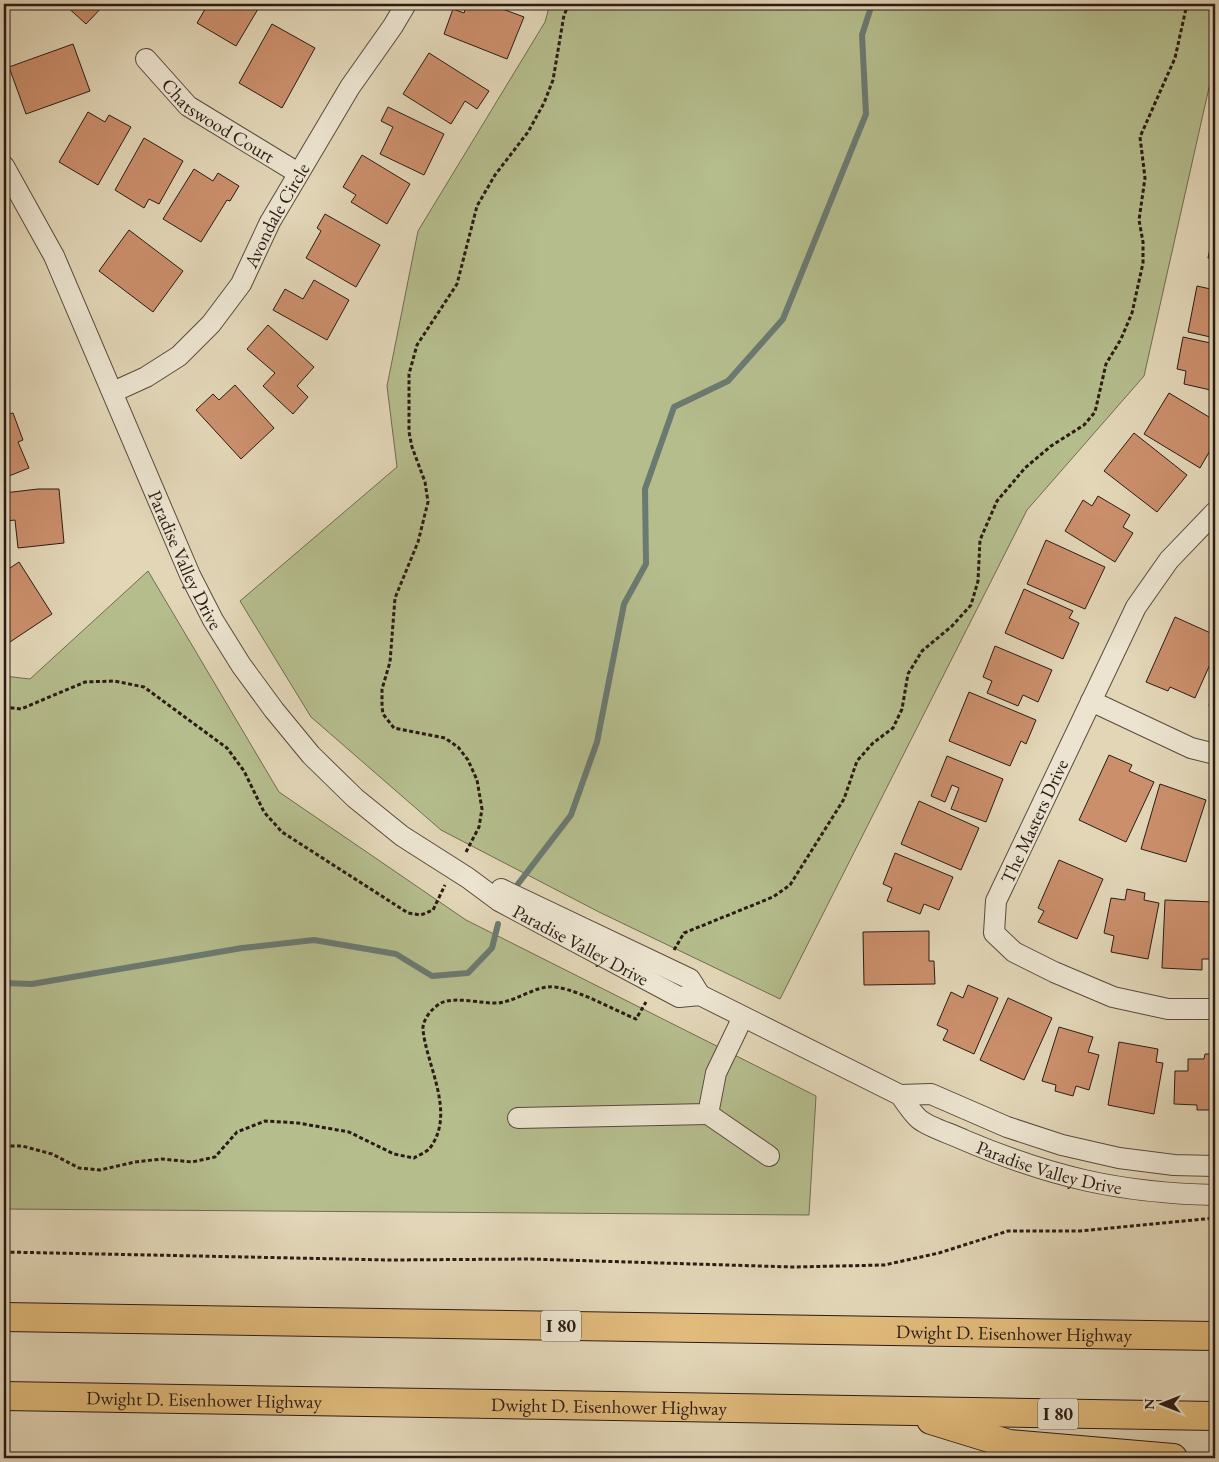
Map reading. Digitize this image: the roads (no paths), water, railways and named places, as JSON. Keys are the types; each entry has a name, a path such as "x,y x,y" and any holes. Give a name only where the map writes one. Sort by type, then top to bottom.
{"highway":[{"name":"Dwight D. Eisenhower Highway","path":"4,1317 1215,1336"},
{"path":"1119,1335 1215,1321"},
{"name":"Dwight D. Eisenhower Highway","path":"4,1396 1215,1416"},
{"path":"901,1411 1009,1444 1173,1458"}],"street":[{"name":"Avondale Circle","path":"112,392 146,377 178,356 211,324 241,284 270,222 298,173 350,87 393,26 406,4"},
{"name":"Chatswood Court","path":"146,59 188,106 298,173"},
{"name":"Paradise Valley Drive","path":"4,166 54,256 190,575 209,613 241,665 274,710 311,755 355,798 402,836 468,878 499,901 679,997 700,995 900,1095 920,1120 994,1152 1051,1173 1111,1187 1171,1194 1215,1195"},
{"name":"The Masters Drive","path":"1215,512 1169,560 1136,607 996,901 994,933 1014,952 1054,972 1113,996 1168,1009 1215,1010"},
{"path":"1091,701 1191,748 1215,754"},
{"path":"708,1114 716,1073 743,1017"},
{"name":"Paradise Valley Drive","path":"900,1095 931,1094 1007,1127 1062,1145 1119,1158 1174,1165 1215,1166"},
{"path":"518,1118 708,1114 769,1156"}],"waterway":[{"path":"518,884 571,815 597,742 624,604 646,564 645,489 674,407 728,381 783,319 866,114 862,35 872,4"},
{"path":"4,983 32,984 242,948 314,940 396,954 432,976 468,973 492,948 498,924"}]}
